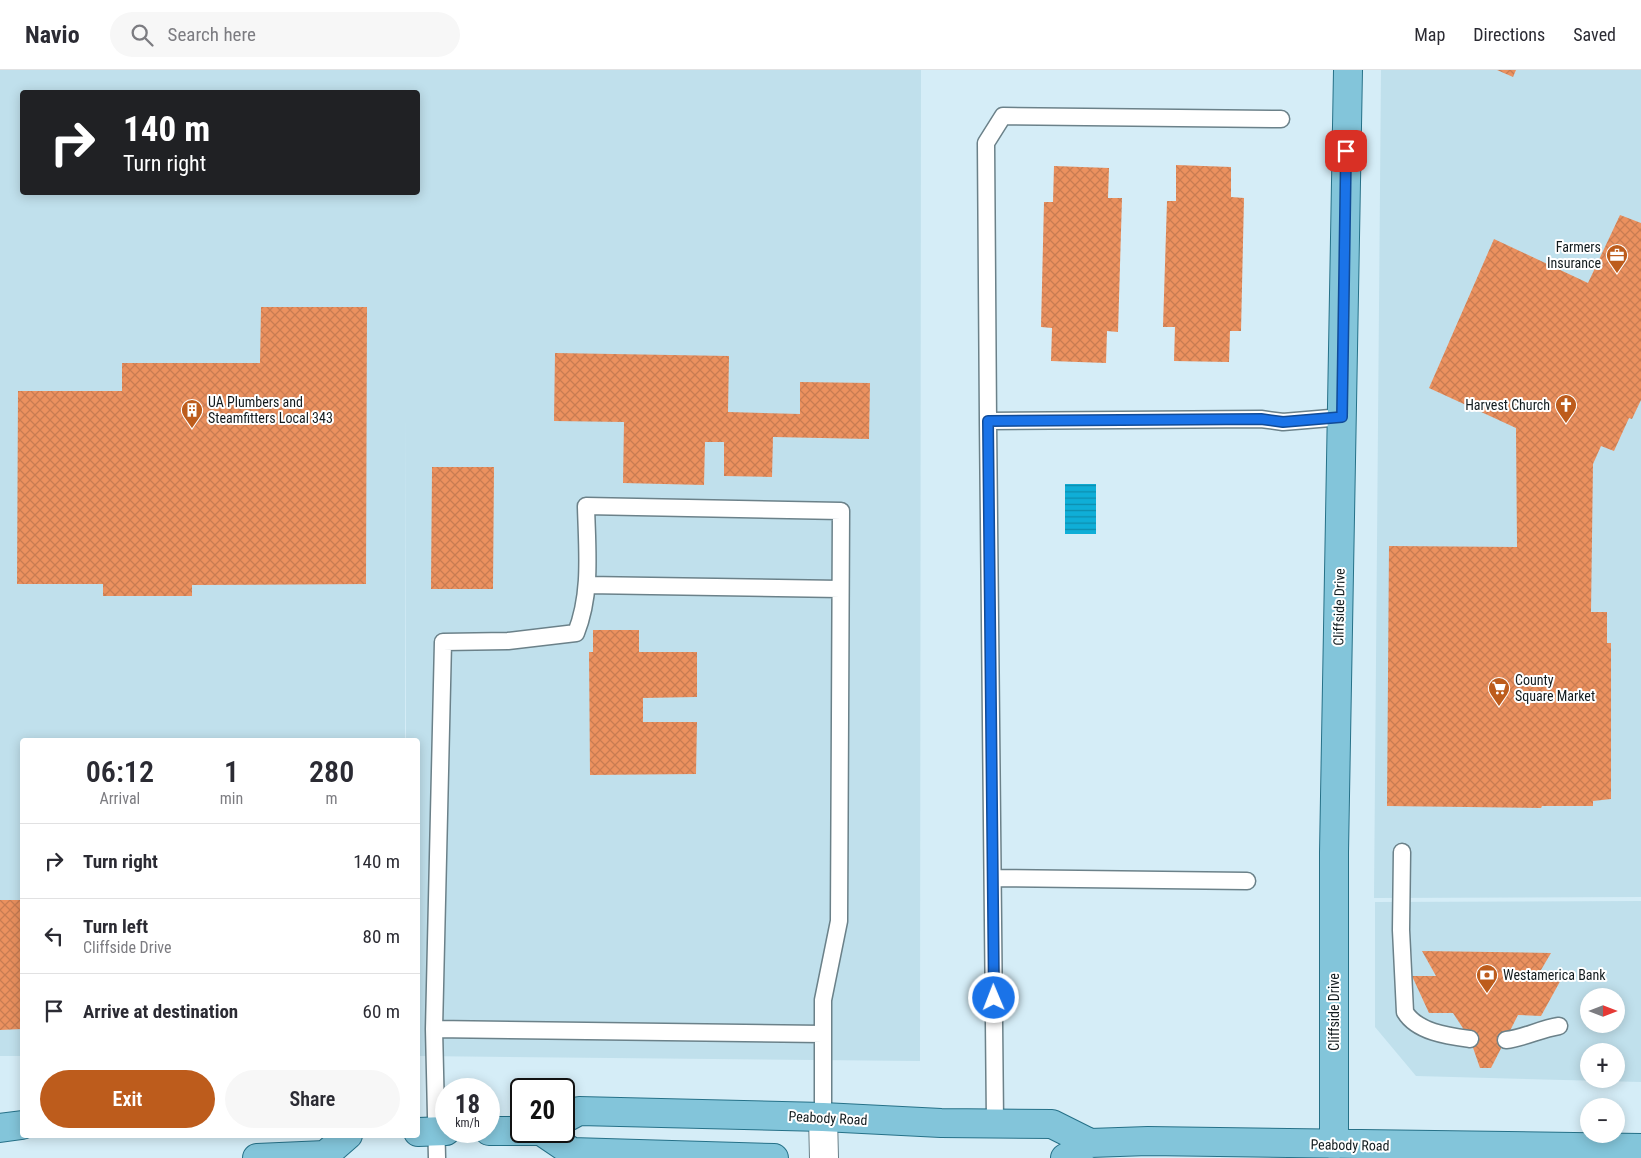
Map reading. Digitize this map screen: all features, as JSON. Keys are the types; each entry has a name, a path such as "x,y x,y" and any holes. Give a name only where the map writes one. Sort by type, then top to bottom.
{"main road":[{"name":"Cliffside Drive","path":"1334,1145 1334,852 1348,70"},
{"name":"Peabody Road","path":"575,1113 579,1111 822,1117 941,1123 1052,1124 1090,1143 1148,1141 1641,1148"},
{"path":"0,1128 20,1125"},
{"path":"257,1158 326,1155 345,1138"},
{"path":"559,1143 572,1152 774,1158"},
{"name":"Peabody Road","path":"1065,1158 1090,1143"}],"street":[{"path":"822,1117 824,1158"}],"lane":[{"path":"995,1122 986,143 1003,116 1281,118"},
{"path":"988,421 1261,419 1283,422 1342,417"},
{"path":"437,1158 433,1131 434,1029 443,642 508,641 576,634 584,614 587,585 586,506 841,511 840,921 824,1000 822,1117"},
{"path":"587,585 840,590"},
{"path":"1402,852 1401,930 1405,1012 1409,1019 1420,1027 1450,1036 1470,1039"},
{"path":"993,878 1247,881"},
{"path":"1506,1040 1516,1039 1538,1030 1559,1026"},
{"path":"434,1029 822,1034"}],"shaded area":[{"path":"0,70 921,70 920,1061 420,1056 420,738 406,738 406,414 405,738 20,738 20,1056 0,1056"},
{"path":"1381,70 1641,70 1641,897 1374,898"},
{"path":"1641,901 1641,1082 1625,1082 1625,1043 1580,1043 1580,1080 1416,1076 1375,1027 1375,902"}],"water":[{"path":"1065,484 1096,484 1096,534 1065,534"}],"building":[{"path":"1497,70 1516,70 1513,77"},
{"path":"1176,165 1231,167 1231,197 1244,198 1241,331 1230,331 1229,362 1174,361 1175,327 1163,327 1167,201 1176,201"},
{"path":"1054,166 1109,168 1108,198 1122,198 1118,332 1107,331 1106,363 1051,361 1052,328 1041,327 1044,202 1053,202"},
{"path":"1620,215 1641,223 1641,400 1632,419 1629,418 1614,451 1601,446 1593,464 1591,612 1607,612 1607,643 1611,643 1611,799 1593,801 1593,806 1542,806 1541,808 1387,806 1389,546 1517,547 1516,428 1429,388 1494,239 1588,283"},
{"name":"UA Plumbers and Steamfitters Local 343","path":"261,307 367,307 366,584 192,585 192,596 103,596 103,584 17,584 18,391 122,391 122,363 260,363"},
{"path":"555,353 729,356 728,412 800,414 800,382 870,383 869,439 773,437 772,477 724,476 724,442 705,442 704,485 623,483 624,422 554,421"},
{"path":"432,467 494,467 493,589 431,589"},
{"path":"593,630 639,630 639,652 697,652 697,697 643,698 643,722 697,722 696,774 590,775 589,652 593,652"},
{"path":"0,900 20,900 20,1029 0,1030"},
{"name":"Westamerica Bank","path":"1422,951 1551,953 1538,975 1563,976 1541,1016 1518,1015 1491,1068 1480,1068 1470,1039 1453,1013 1429,1013 1412,976 1436,976"}],"place":[{"name":"Farmers Insurance","path":"1617,274"},
{"name":"Harvest Church","path":"1566,424"},
{"name":"UA Plumbers and Steamfitters Local 343","path":"192,429"},
{"name":"County Square Market","path":"1499,707"},
{"name":"Westamerica Bank","path":"1487,994"}],"route":[{"path":"994,998 988,421 1261,419 1283,422 1342,417 1346,151"}]}
